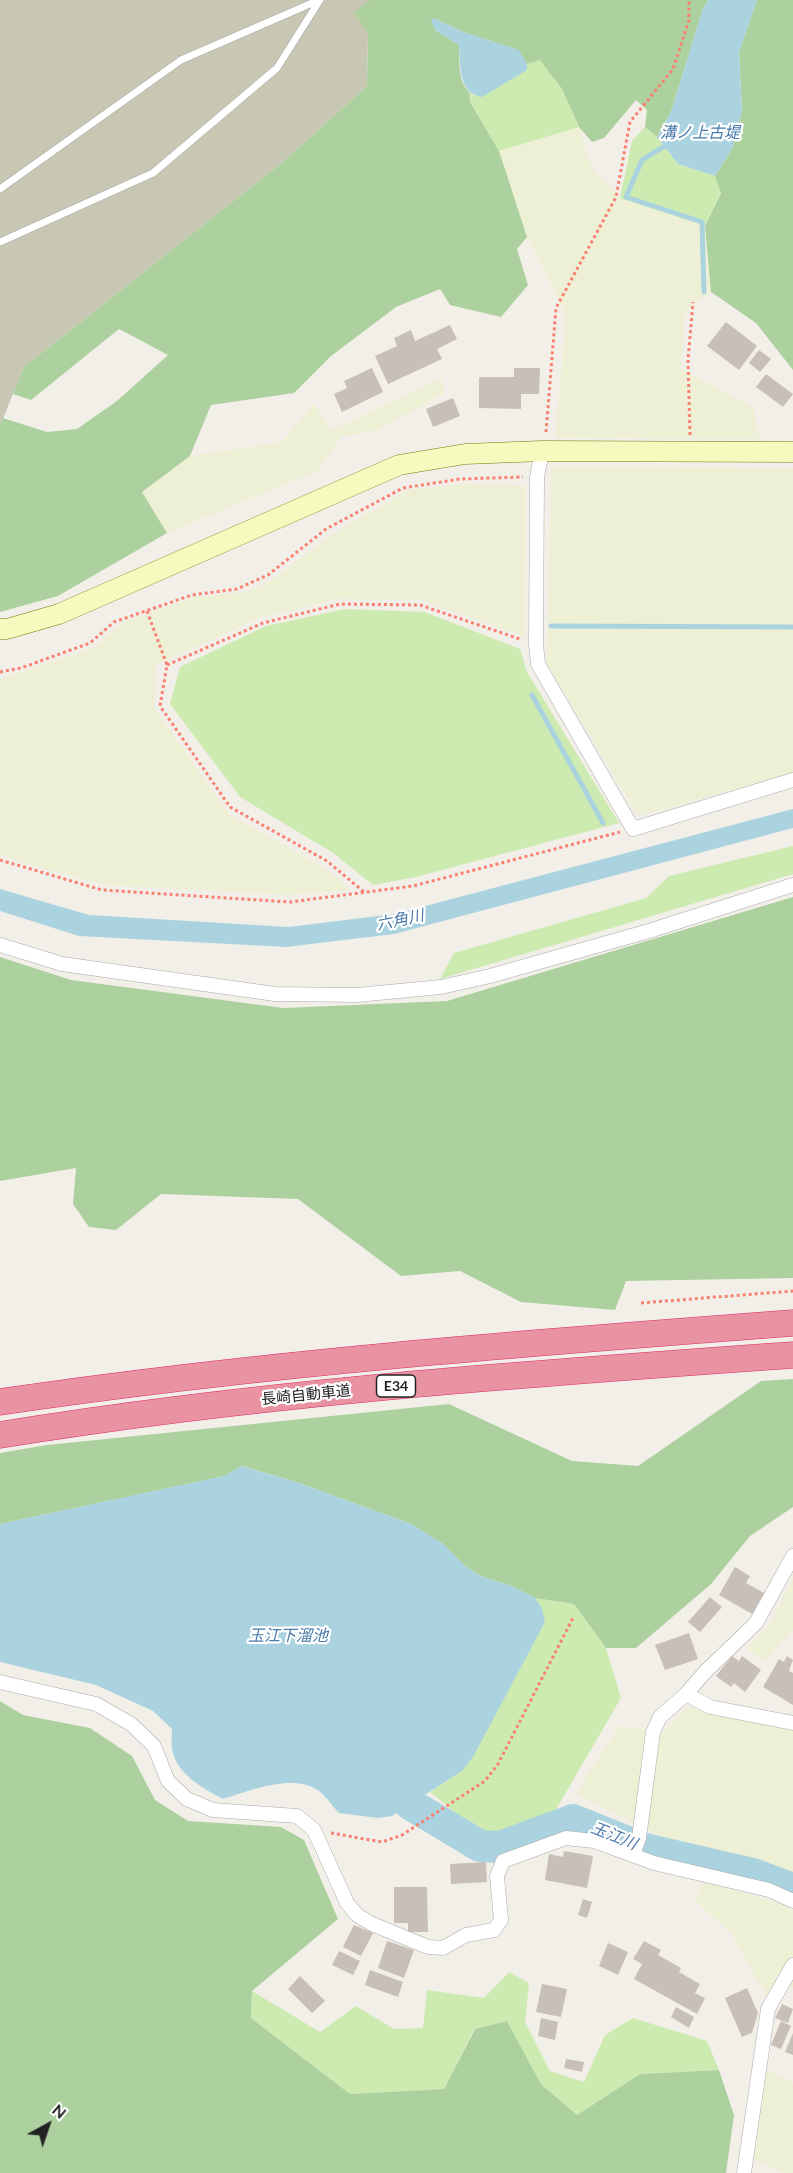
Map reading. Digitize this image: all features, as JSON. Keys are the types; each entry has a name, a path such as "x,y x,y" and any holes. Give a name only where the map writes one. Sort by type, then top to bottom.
{"highway":[{"name":"長崎自動車道","path":"0,1402 77,1391 342,1362 565,1340 793,1323"},
{"name":"長崎自動車道","path":"0,1435 80,1422 333,1391 793,1355"}],"street":[{"path":"542,452 537,477 536,644 538,664 633,829 793,780"},
{"path":"0,629 59,614 399,465 465,454 793,452"},
{"path":"0,945 62,964 275,994 357,996 441,987 490,976 649,931 793,885"},
{"path":"633,1855 639,1838 653,1732 660,1717 756,1623 793,1556"},
{"path":"0,1682 96,1704 131,1724 154,1746 168,1781 187,1798 213,1810 297,1816 314,1830 347,1903 357,1915 372,1924 419,1943 443,1948 466,1935 494,1930 501,1920 497,1876 503,1861 566,1838 594,1841 654,1863 769,1890 793,1901"},
{"path":"686,1694 710,1707 793,1723"},
{"path":"744,2173 768,2009 793,1965"}],"lane":[{"path":"0,189 181,60 320,0"},
{"path":"0,242 153,173 277,68 320,0"}],"path":[{"path":"542,452 546,435 556,308 616,197 630,122 673,69 688,20 689,0"},
{"path":"690,452 688,360 693,302"},
{"path":"0,672 21,668 90,643 114,622 147,610 192,595 237,589 268,575 326,529 403,488 460,479 537,477"},
{"path":"167,665 262,623 339,604 420,605 536,644"},
{"path":"147,610 167,665 160,706 230,807 327,861 364,892"},
{"path":"0,860 102,890 290,902 413,886 633,829"},
{"path":"640,1303 793,1291"},
{"path":"314,1830 382,1842 402,1835 485,1781 498,1764 574,1616"}],"shaded area":[{"path":"0,0 370,0 355,14 368,34 367,86 284,161 24,367 0,426"},
{"path":"579,127 592,169 620,198 705,226 711,292 685,311 681,369 753,407 760,439 555,438 566,316 527,237 499,151"},
{"path":"442,378 445,393 377,430 341,437 318,471 167,533 142,492 190,456 281,442 314,404 331,430"},
{"path":"551,467 793,468 793,773 638,816 547,663"},
{"path":"464,484 526,486 525,637 421,600 338,599 260,618 156,665 154,707 229,814 328,870 351,890 287,895 104,885 0,854 0,679 94,648 122,623 194,597 248,592 270,581 336,532 408,490"},
{"path":"793,1578 793,1630 764,1661 746,1648 768,1628"},
{"path":"688,1708 793,1730 793,1877 658,1835 576,1794 619,1726 663,1732"},
{"path":"704,1882 793,1907 793,1988 779,1978 767,1997 731,1933 695,1901"},
{"path":"767,2070 793,2083 793,2173 785,2173 754,2160"}],"green space":[{"path":"370,0 708,0 703,9 671,112 657,137 645,127 647,110 636,100 604,138 592,142 579,127 562,89 540,60 527,64 518,50 463,32 433,18 435,30 459,45 461,76 469,91 470,102 499,151 527,237 517,249 528,285 501,317 450,305 440,289 396,307 331,356 294,393 211,405 190,456 142,492 167,533 58,596 0,612 0,426 3,418 47,432 77,429 117,401 168,355 119,329 31,400 13,394 24,367 284,161 367,86 368,34 354,13"},
{"path":"757,0 793,0 793,370 756,323 711,292 705,226 721,193 715,176 733,147 742,110 739,52"},
{"path":"540,59 562,89 579,127 499,151 470,102 469,91 475,96 527,70 527,64"},
{"path":"645,127 657,137 678,164 715,176 721,192 705,226 620,198 632,141"},
{"path":"345,609 425,612 520,649 527,672 619,823 416,877 373,885 333,853 240,797 170,704 180,667 266,626"},
{"path":"793,846 793,874 440,979 454,953 646,898 669,876"},
{"path":"793,897 793,1278 626,1281 615,1310 521,1302 460,1271 401,1276 298,1199 161,1194 116,1230 89,1227 73,1204 76,1168 0,1181 0,957 71,980 283,1008 447,1001"},
{"path":"793,1379 793,1507 750,1536 711,1584 636,1648 606,1648 574,1604 535,1598 509,1585 480,1576 465,1566 443,1544 411,1524 296,1482 242,1466 225,1476 0,1524 0,1453 47,1445 449,1404 572,1461 638,1466 761,1381"},
{"path":"535,1598 574,1604 606,1648 621,1698 551,1818 499,1838 479,1832 430,1792 462,1771 542,1608"},
{"path":"0,1701 23,1715 90,1728 132,1756 155,1800 188,1821 281,1827 304,1840 338,1919 252,1991 251,2018 350,2094 444,2089 475,2029 507,2021 541,2084 577,2115 640,2074 719,2070 734,2115 726,2173 0,2173"},
{"path":"509,1972 529,1983 525,2022 550,2071 584,2082 605,2035 633,2018 707,2041 719,2070 640,2074 577,2115 541,2084 507,2021 474,2029 444,2089 350,2094 251,2018 252,1991 320,2032 356,2006 394,2029 423,2028 427,1990 484,1998"}],"water":[{"name":"溝ノ上古堤","path":"708,0 757,0 739,52 742,110 733,147 715,176 678,164 657,137 671,112 703,9"},
{"path":"433,18 463,32 519,50 527,64 527,70 482,97 474,94 464,84 459,45 435,30 431,21"},
{"name":"六角川","path":"793,809 793,828 394,934 286,947 79,936 0,911 0,889 89,915 288,927 395,914"},
{"name":"玉江下溜池","path":"241,1466 296,1482 411,1524 443,1544 465,1566 480,1576 509,1585 535,1598 542,1608 545,1622 473,1757 462,1771 392,1816 378,1818 339,1813 316,1789 294,1783 270,1785 223,1799 192,1780 179,1766 172,1749 172,1729 153,1711 96,1685 0,1662 0,1524 224,1476"}],"building":[{"path":"726,322 757,346 739,370 707,346"},
{"path":"450,325 457,339 437,349 442,359 388,384 375,356 397,346 394,338 411,330 415,341"},
{"path":"759,350 771,359 760,372 749,363"},
{"path":"372,368 383,392 342,412 334,394 347,388 344,381"},
{"path":"514,368 540,368 539,394 521,394 521,409 479,408 479,377 514,377"},
{"path":"766,374 793,394 783,407 756,387"},
{"path":"453,398 460,416 433,427 426,409"},
{"path":"735,1567 750,1576 746,1583 764,1593 752,1614 719,1595"},
{"path":"710,1597 722,1607 700,1632 688,1622"},
{"path":"689,1633 698,1659 665,1670 655,1645"},
{"path":"732,1656 739,1661 742,1656 761,1670 745,1692 734,1683 731,1687 716,1676"},
{"path":"787,1656 793,1660 789,1671 793,1673 793,1705 763,1687 779,1659 784,1662"},
{"path":"564,1851 593,1856 587,1888 545,1880 549,1854 563,1857"},
{"path":"486,1862 487,1882 451,1884 450,1864"},
{"path":"394,1887 427,1887 428,1932 408,1932 408,1923 394,1923"},
{"path":"583,1899 592,1902 587,1918 578,1915"},
{"path":"354,1925 373,1933 361,1956 343,1947"},
{"path":"387,1941 414,1950 404,1978 378,1968"},
{"path":"644,1941 661,1950 658,1955 681,1968 679,1972 700,1984 695,1993 705,1998 697,2014 634,1979 642,1964 633,1959"},
{"path":"608,1943 628,1952 618,1975 599,1966"},
{"path":"339,1951 360,1961 353,1975 332,1965"},
{"path":"370,1970 403,1982 398,1997 365,1985"},
{"path":"300,1976 325,2001 312,2013 288,1989"},
{"path":"542,1984 567,1989 561,2017 536,2012"},
{"path":"747,1988 758,2013 752,2033 742,2037 725,1998"},
{"path":"782,2004 793,2009 788,2023 775,2018"},
{"path":"676,2007 694,2017 689,2028 671,2017"},
{"path":"541,2018 558,2022 555,2040 538,2036"},
{"path":"781,2021 791,2026 781,2049 771,2045"},
{"path":"793,2033 793,2055 785,2052"},
{"path":"566,2059 584,2062 582,2072 564,2068"}],"waterway":[{"path":"665,146 642,160 626,197 702,222 704,292"},
{"path":"551,626 793,627"},
{"path":"532,695 603,823"},
{"name":"玉江川","path":"410,1804 480,1846 500,1847 573,1820 645,1849 753,1874 793,1889"}]}
